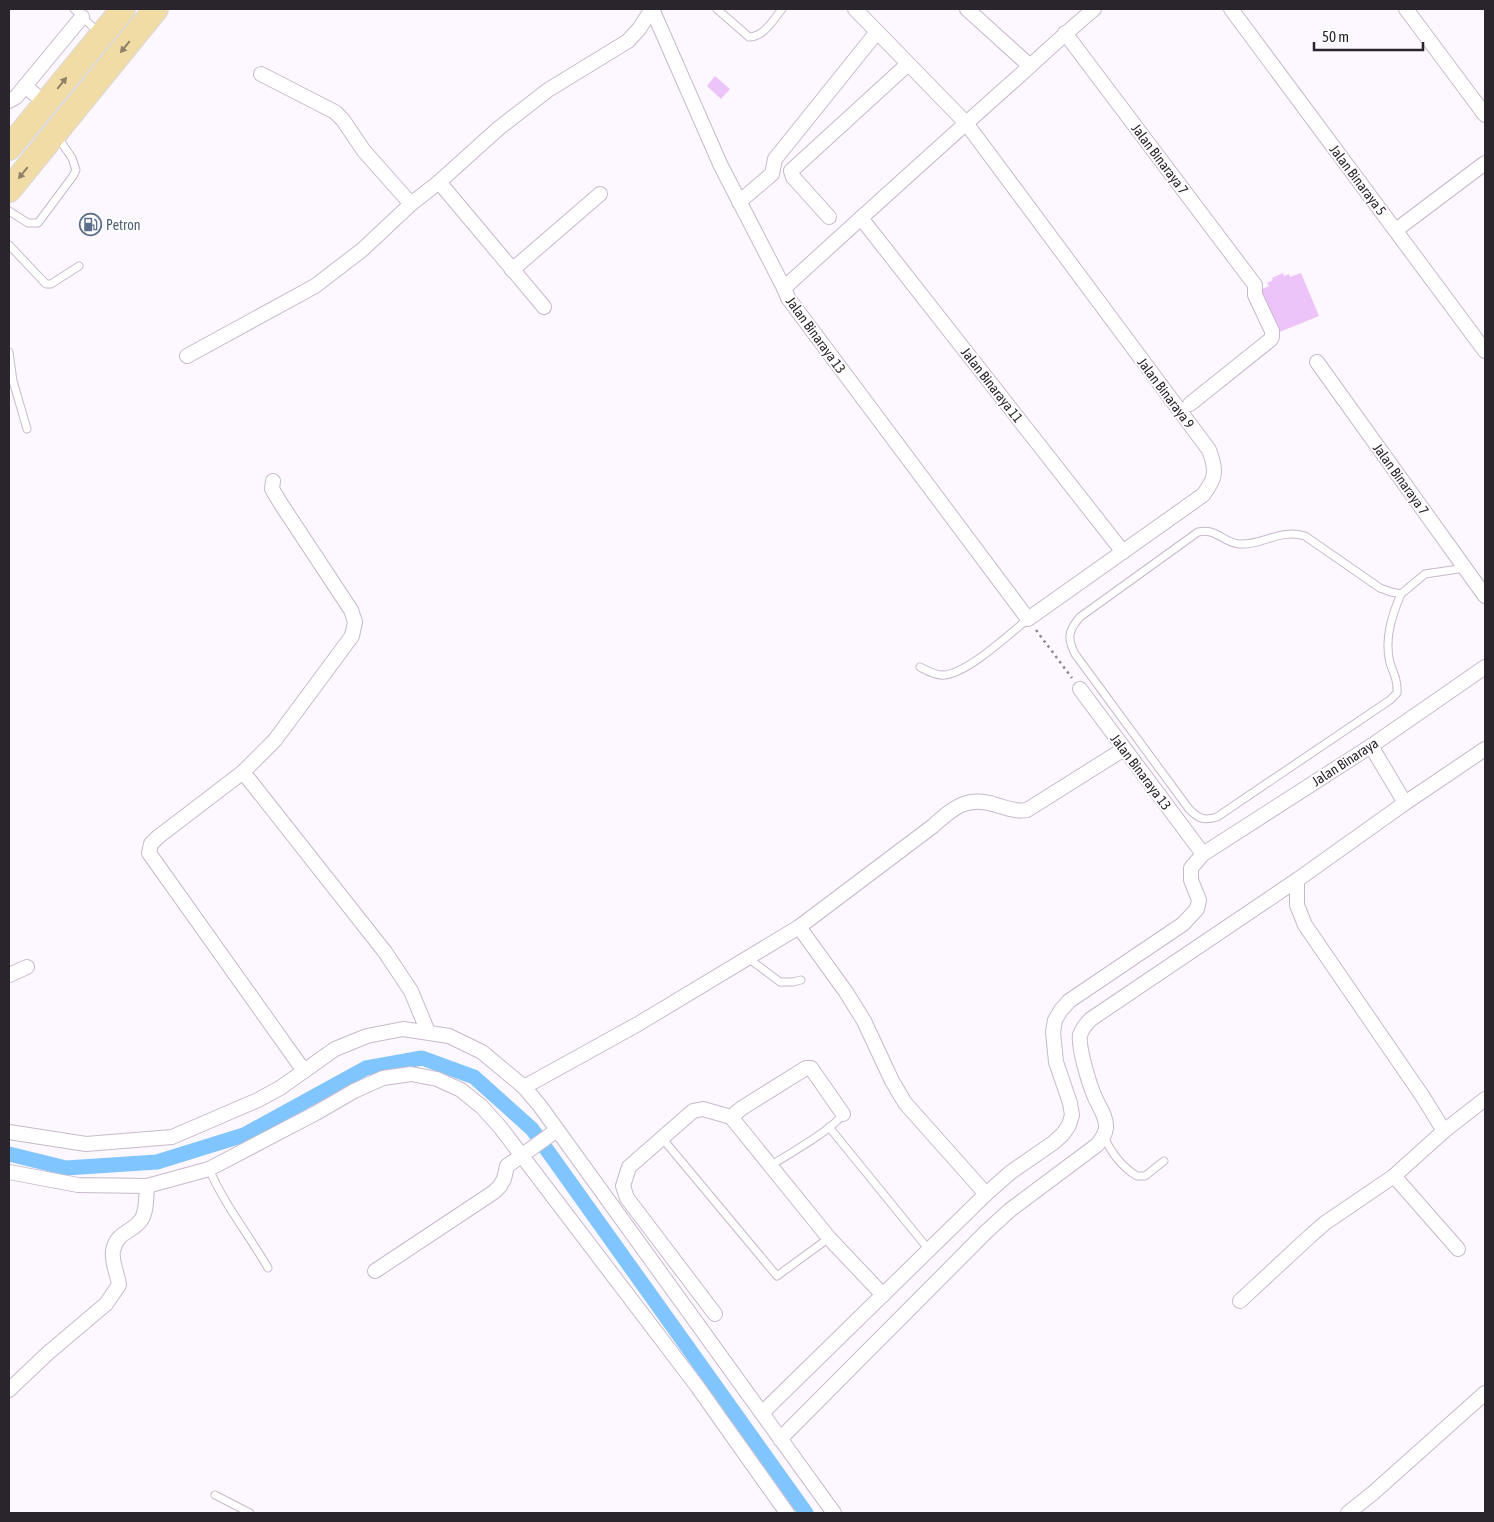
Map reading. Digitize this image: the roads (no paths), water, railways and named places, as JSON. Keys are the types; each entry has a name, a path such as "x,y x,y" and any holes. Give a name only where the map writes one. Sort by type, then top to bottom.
{"highway":[{"path":"9,148 123,9"},
{"path":"9,190 156,9"}],"street":[{"path":"187,356 315,286 362,250 411,204 439,182 499,128 548,90 628,41 639,29 652,9"},
{"path":"652,9 721,166 784,288"},
{"name":"Jalan Binaraya 9","path":"855,9 966,123 1208,450 1214,462 1215,475 1203,495 1028,619"},
{"path":"967,9 1030,66"},
{"name":"Jalan Binaraya 13","path":"1028,619 788,298 784,288 1094,9"},
{"name":"Jalan Binaraya 5","path":"1231,9 1485,351"},
{"path":"1406,9 1485,115"},
{"path":"9,102 25,86 78,13"},
{"path":"772,174 775,159 877,32"},
{"name":"Jalan Binaraya 7","path":"1065,34 1255,284 1255,295 1272,331 1270,340 1190,404"},
{"path":"739,202 772,174 791,171 908,64"},
{"path":"262,74 335,112 343,120 364,151 411,204"},
{"path":"25,86 45,103"},
{"path":"1396,230 1485,163"},
{"path":"791,171 792,178 829,217"},
{"path":"439,182 544,307"},
{"path":"512,270 600,194"},
{"name":"Jalan Binaraya 11","path":"861,218 1122,552"},
{"name":"Jalan Binaraya 7","path":"1317,362 1485,596"},
{"path":"273,481 272,489 281,504 351,610 355,622 352,636 275,740 243,772 158,837 151,844 150,853 304,1071"},
{"name":"Jalan Binaraya","path":"1203,854 1371,746 1485,668"},
{"name":"Jalan Binaraya 13","path":"1080,689 1203,854"},
{"path":"1371,746 1405,803"},
{"path":"524,1087 638,1024 799,926 933,826 952,809 969,801 986,801 1018,812 1027,810 1124,749"},
{"path":"780,1439 987,1231 1010,1210 1097,1145 1104,1136 1105,1118 1093,1094 1079,1045 1080,1034 1084,1026 1091,1019 1297,880 1485,749"},
{"path":"243,772 386,952 411,991 428,1032"},
{"path":"762,1414 986,1194 1010,1172 1054,1143 1063,1134 1069,1125 1072,1115 1070,1103 1056,1062 1053,1032 1055,1020 1069,1001 1183,924 1191,916 1197,909 1198,900 1191,880 1191,868 1203,854"},
{"path":"1297,880 1297,905 1306,925 1423,1096 1444,1131"},
{"path":"799,926 846,992 864,1021 892,1081 905,1103 986,1194"},
{"path":"9,975 27,967"},
{"path":"9,1132 86,1144 172,1137 258,1100 280,1088 335,1049 366,1036 403,1029 449,1036 482,1052 524,1087 540,1106 554,1132 834,1513"},
{"path":"731,1118 742,1108 806,1068 811,1068 816,1074 844,1114"},
{"path":"9,1172 78,1185 147,1186 209,1169 354,1091 383,1078 411,1074 437,1079 461,1090 482,1107 523,1153 697,1386 787,1513"},
{"path":"1240,1301 1325,1223 1394,1176 1444,1131 1485,1099"},
{"path":"715,1314 627,1198 623,1186 629,1167 693,1111 703,1109 731,1118 829,1238 884,1295"},
{"path":"374,1271 494,1192 504,1179 507,1166 554,1132"},
{"path":"1394,1176 1458,1249"},
{"path":"9,1390 48,1353 106,1304 114,1294 119,1285 113,1251 117,1240 141,1222 144,1215 147,1186"},
{"path":"1348,1513 1485,1393"}],"lane":[{"path":"717,9 749,37 756,37 761,35 782,9"},
{"path":"78,13 101,34"},
{"path":"9,211 28,223 38,223 73,176 76,170 72,158 56,133"},
{"path":"9,245 46,284 51,284 79,266"},
{"path":"9,352 13,381 27,429"},
{"path":"1401,594 1380,588 1305,536 1294,532 1247,544 1238,544 1228,541 1215,532 1206,530 1198,532 1080,617 1069,635 1070,643 1075,654 1189,810 1198,818 1206,820 1217,817 1390,700 1397,693 1398,684 1388,651 1388,638 1394,609 1401,594 1425,574 1465,568"},
{"path":"920,667 933,674 943,676 954,673 970,665 1028,619"},
{"path":"748,958 780,982 801,980"},
{"path":"770,1166 829,1128 844,1114"},
{"path":"829,1128 929,1250"},
{"path":"1104,1136 1109,1148 1123,1165 1137,1176 1145,1176 1164,1161"},
{"path":"662,1138 778,1276 829,1238"},
{"path":"209,1169 221,1194 268,1268"},
{"path":"215,1495 250,1513"}],"waterway":[{"path":"9,1154 66,1168 157,1162 244,1135 366,1068 422,1058 474,1077 532,1129 806,1513"}],"place":[{"name":"Petron","path":"90,225"}]}
